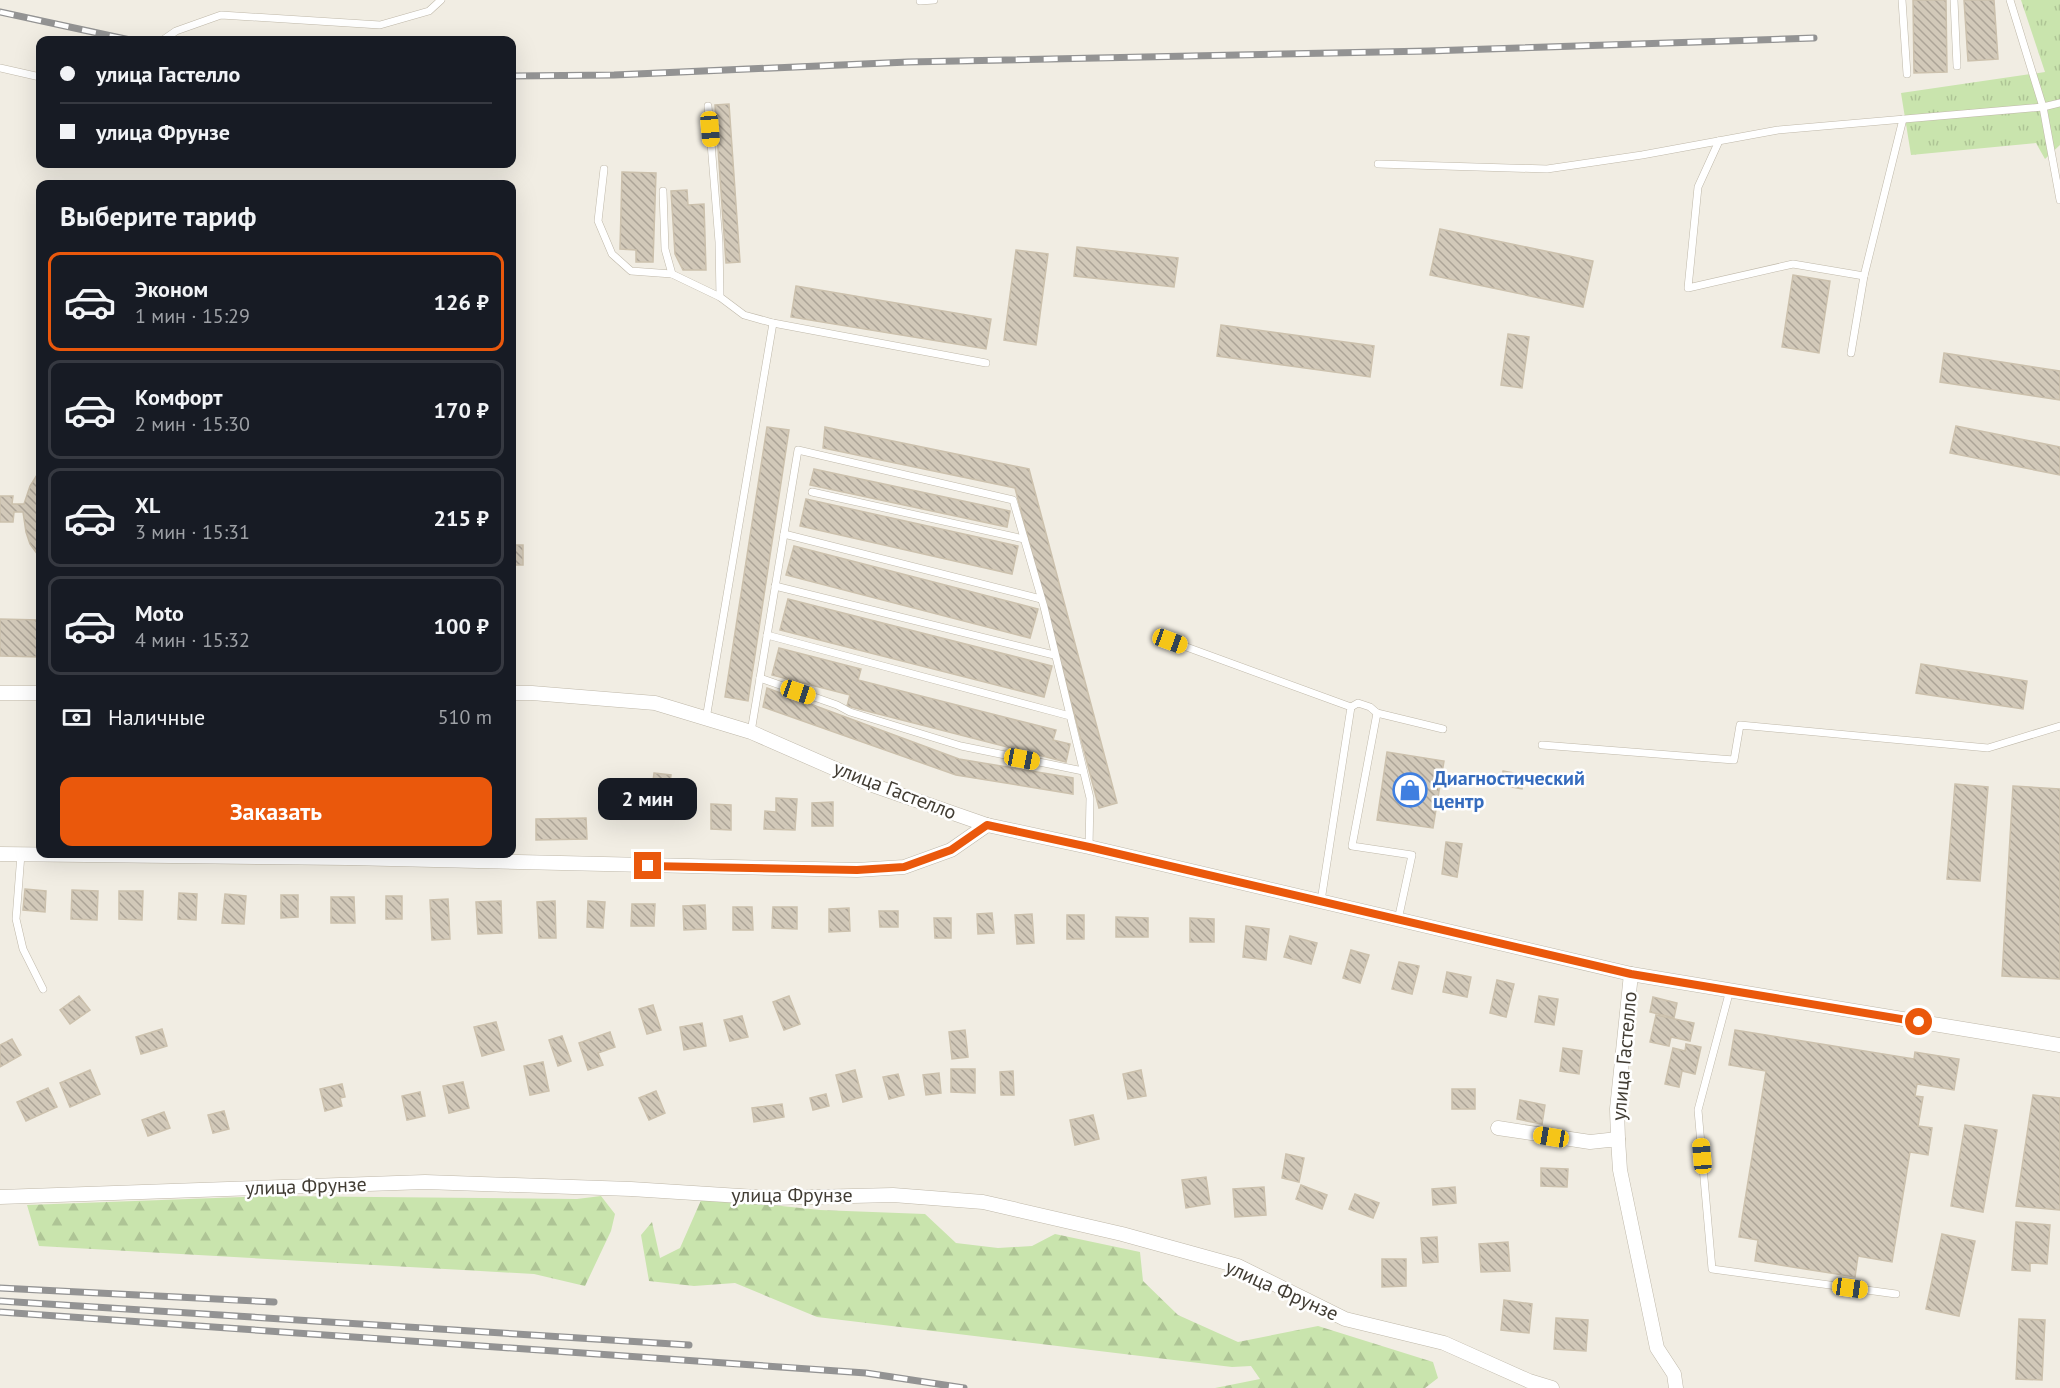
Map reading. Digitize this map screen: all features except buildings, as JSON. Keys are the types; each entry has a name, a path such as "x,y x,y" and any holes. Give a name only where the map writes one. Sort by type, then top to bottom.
{"street":[{"path":"0,693 36,693"},
{"name":"улица Гастелло","path":"516,693 655,703 751,732 872,785 987,825 1631,974 2060,1045"},
{"path":"347,858 857,870 904,867 951,850 987,825"},
{"path":"0,854 36,854"},
{"name":"улица Гастелло","path":"1618,1139 1617,1109 1631,974"},
{"path":"1498,1128 1590,1142 1618,1139 1620,1170 1657,1348 1674,1374 1676,1388"},
{"name":"улица Фрунзе","path":"0,1197 425,1182 631,1189 771,1198 893,1194 983,1202 1122,1234 1238,1266 1345,1319 1444,1343 1529,1381 1552,1388"}],"lane":[{"path":"169,36 176,31 221,15 380,25 429,11 441,0"},
{"path":"920,2 934,0"},
{"path":"1902,0 1907,74"},
{"path":"1954,0 1957,66"},
{"path":"2010,0 2043,107 2060,200"},
{"path":"0,68 36,76"},
{"path":"1378,164 1547,169 1642,155 1778,130 2043,107 2060,103"},
{"path":"708,106 719,242 720,297"},
{"path":"1851,353 1864,276 1903,119"},
{"path":"1719,141 1698,187 1688,288 1793,264 1864,276"},
{"path":"604,169 598,221 612,254 631,271 672,274 720,297 744,315 773,323 986,363"},
{"path":"663,192 665,249 672,274"},
{"path":"706,719 773,323"},
{"path":"751,732 798,450 1012,500 1041,599 1089,798 1089,847"},
{"path":"812,492 1024,539"},
{"path":"784,534 1041,599"},
{"path":"775,586 1054,655"},
{"path":"767,635 1070,716"},
{"path":"1170,641 1351,707 1358,703 1370,707 1377,713 1443,729"},
{"path":"760,678 837,705 850,712 961,746 1083,771"},
{"path":"1321,902 1351,707"},
{"path":"1377,713 1352,846 1412,855 1398,920"},
{"path":"1542,746 1734,760 1740,725 1988,748 2060,726"},
{"path":"21,854 16,920 23,949 43,989"},
{"path":"1730,990 1698,1110 1712,1269 1896,1294"}],"green space":[{"path":"2021,0 2060,0 2060,145 2045,159 2036,143 1911,155 1901,93 2045,72"},
{"path":"269,1196 577,1199 601,1196 615,1214 611,1231 585,1286 534,1274 39,1246 27,1205"},
{"path":"702,1198 820,1210 925,1214 956,1243 998,1248 1032,1246 1055,1234 1140,1252 1143,1281 1178,1315 1238,1342 1318,1326 1433,1362 1438,1378 1425,1388 1215,1388 1260,1379 1251,1366 1232,1367 817,1317 735,1283 694,1286 649,1281 641,1235 652,1222 660,1258 680,1248"}],"railway":[{"path":"0,12 111,36"},
{"path":"516,76 614,75 908,62 1428,51 1814,38"},
{"path":"0,1288 274,1302"},
{"path":"0,1301 689,1345"},
{"path":"0,1312 866,1373 964,1388"}],"place":[{"name":"Диагностический центр","path":"1410,790"}],"route":[{"path":"648,866 857,870 904,867 951,850 987,825 1631,974 1919,1022"}]}
